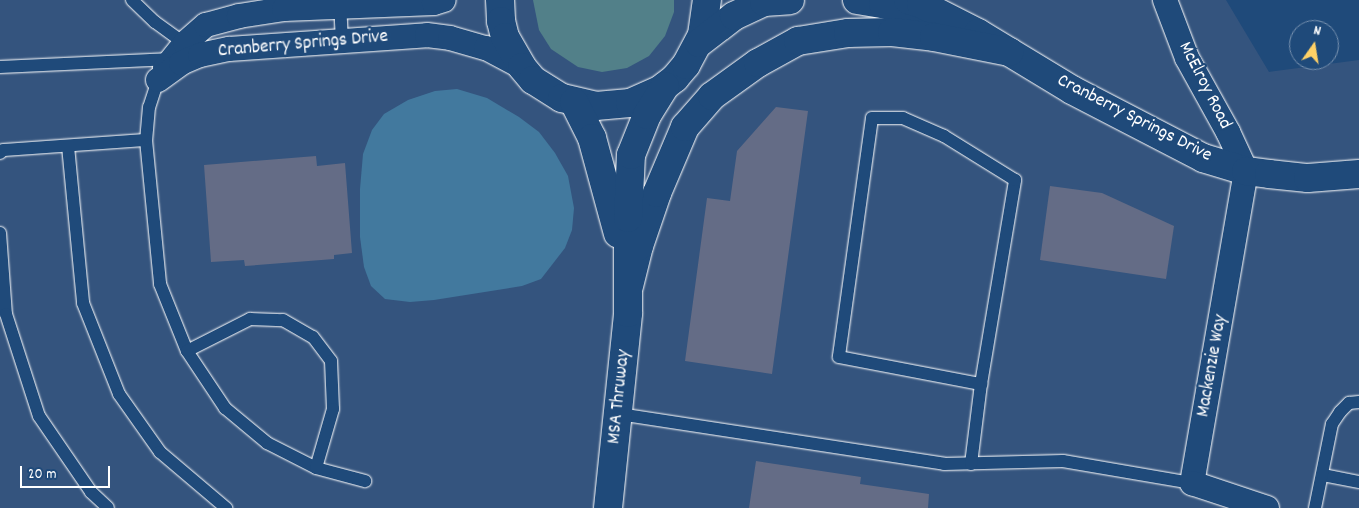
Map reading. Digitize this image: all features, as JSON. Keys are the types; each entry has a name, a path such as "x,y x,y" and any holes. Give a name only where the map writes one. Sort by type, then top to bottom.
{"street":[{"name":"Cranberry Springs Drive","path":"158,80 178,51 206,26 239,16 284,9 340,4 434,3 444,0"},
{"path":"500,0 501,21 505,37 522,67 547,90 574,102 596,106 630,103 646,97 665,86 686,65 699,42 706,18 707,0"},
{"path":"699,42 734,16 764,2 790,0"},
{"name":"Cranberry Springs Drive","path":"857,0 883,4 978,33"},
{"name":"Cranberry Springs Drive","path":"908,0 921,4 978,33 1141,128 1203,158 1246,171 1308,178 1359,174"},
{"path":"931,0 978,33"},
{"name":"McElroy Road","path":"1165,0 1188,58 1228,132 1246,171"},
{"path":"629,286 639,246 657,193 685,127 712,96 758,63 798,41 848,33 892,32 934,37 1010,52"},
{"name":"Cranberry Springs Drive","path":"158,80 181,63 200,55 219,51 427,34 486,48 522,67"},
{"name":"MSA Thruway","path":"608,508 619,414 629,286 628,218 631,155 647,115 665,86"},
{"name":"MSA Thruway","path":"574,102 592,138 601,166 629,286"},
{"name":"Mackenzie Way","path":"1192,483 1246,171"},
{"path":"1192,483 1267,508"}],"lane":[{"path":"132,0 155,22 178,51"},
{"path":"340,4 342,41"},
{"path":"0,67 178,51"},
{"path":"158,80 149,106 146,140 160,284 186,351 225,408 267,443 316,468 365,481"},
{"path":"972,464 981,384 1016,180 944,136 903,118 872,118 839,357 981,384"},
{"path":"0,153 3,150 146,140"},
{"path":"68,146 83,303 119,394 160,452 226,508"},
{"path":"0,233 6,314 39,416 91,492 108,508"},
{"path":"186,351 250,319 283,320 313,337 331,362 333,409 316,468"},
{"path":"1315,508 1332,424 1340,412 1349,404 1359,402"},
{"path":"619,414 944,464 1063,461 1192,483"},
{"path":"1323,475 1359,482"}],"shaded area":[{"path":"0,0 1226,0 1269,72 1289,69 1339,70 1339,63 1359,60 1359,508 0,508"},
{"path":"457,89 487,98 519,117 539,132 555,153 568,176 574,208 572,230 565,248 541,279 522,286 434,300 410,302 385,299 371,286 364,267 360,237 360,189 363,154 372,130 384,114 408,100 435,91"}],"green space":[{"path":"533,0 674,0 674,12 665,36 649,56 627,68 602,72 578,67 551,49 539,30"}],"building":[{"path":"776,107 808,111 772,374 685,361 707,198 730,201 737,151"},
{"path":"316,156 317,166 345,163 352,253 334,255 334,259 245,266 244,260 211,262 204,165"},
{"path":"1050,186 1102,193 1174,226 1166,279 1040,260"},
{"path":"756,461 861,477 860,484 929,494 928,508 749,508"}]}
